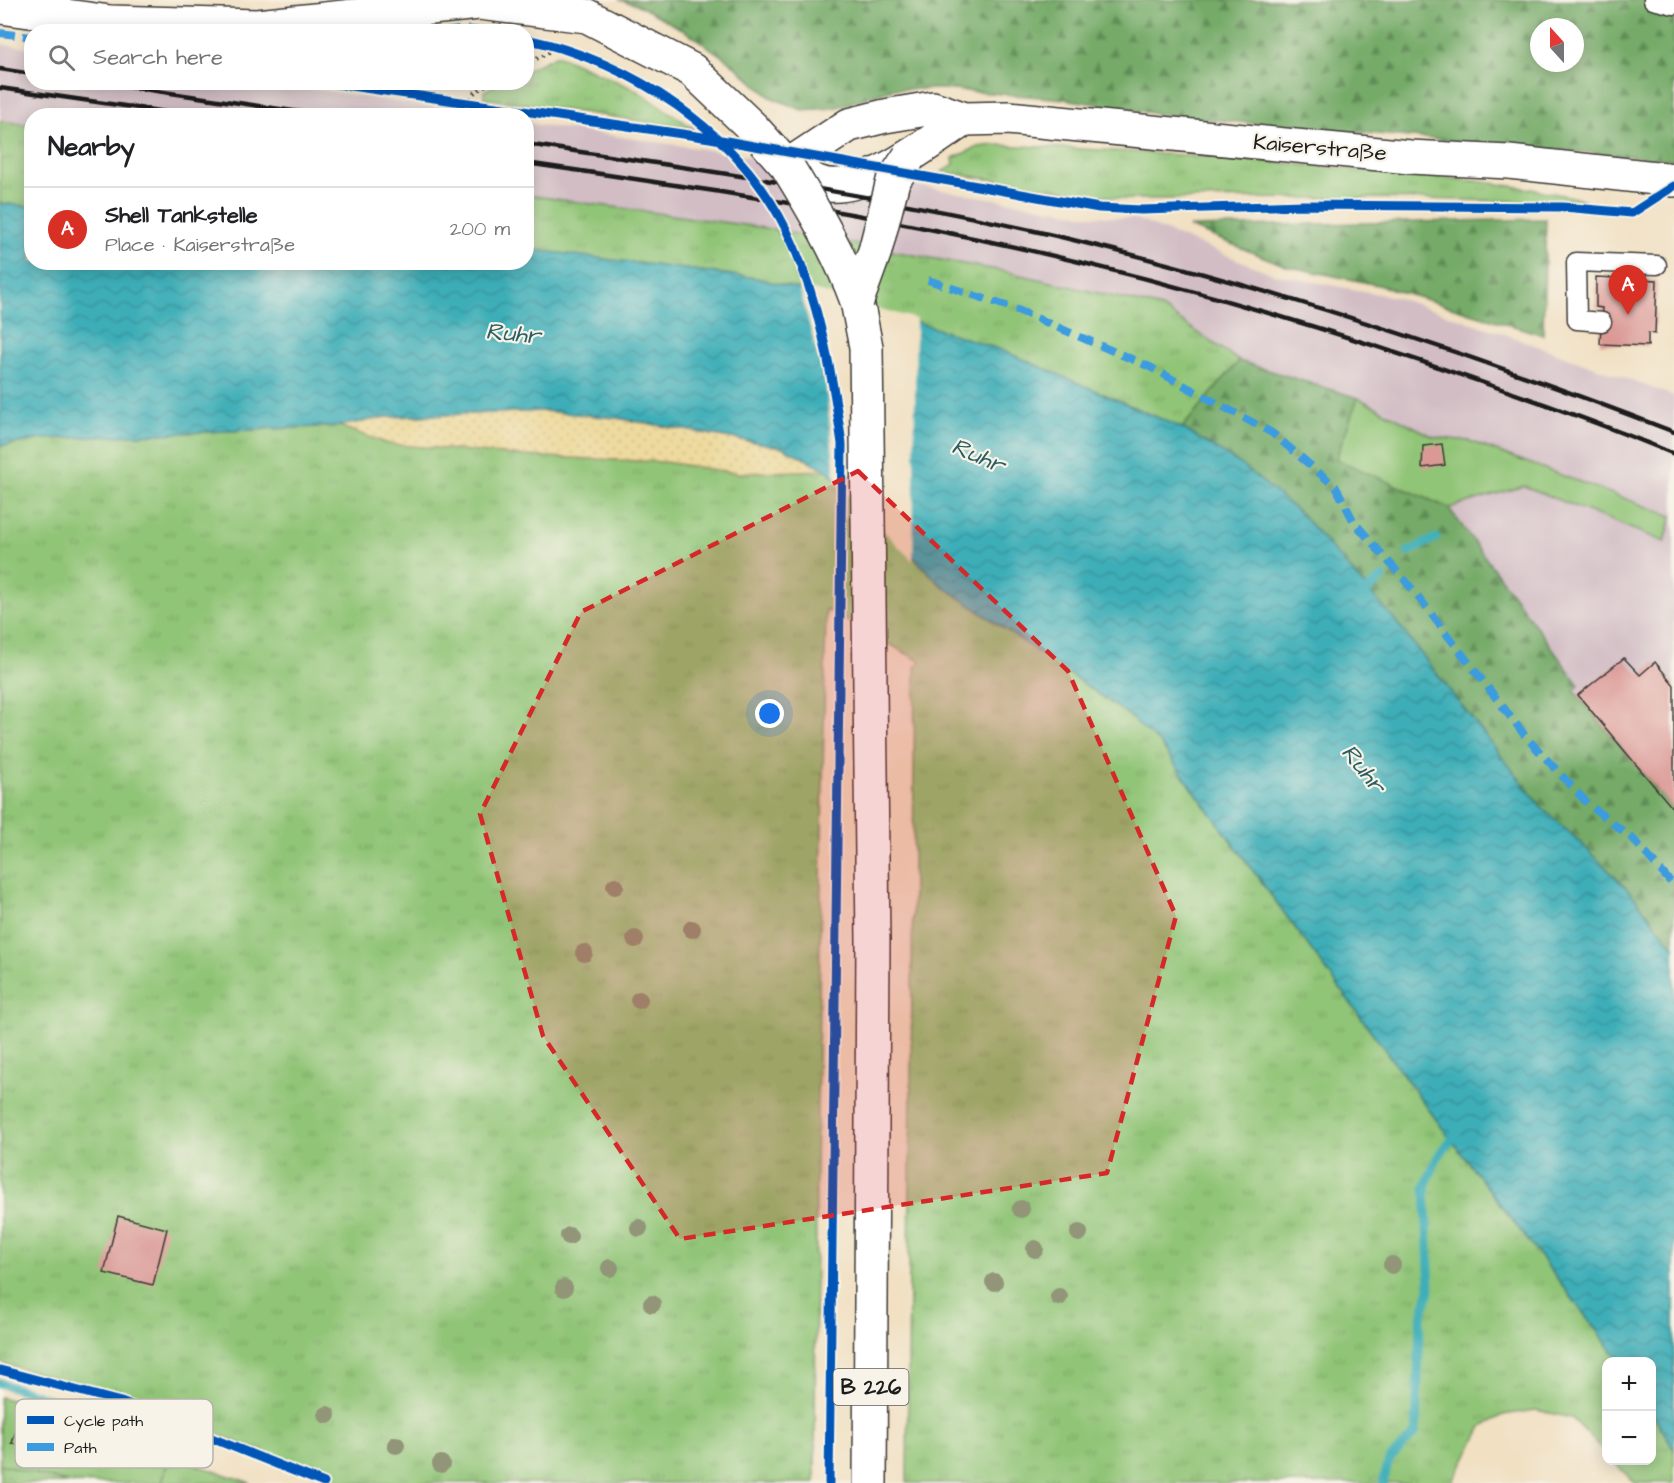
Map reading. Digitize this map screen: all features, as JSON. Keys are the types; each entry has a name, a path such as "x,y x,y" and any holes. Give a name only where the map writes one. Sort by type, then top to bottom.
{"main road":[{"name":"B 226","path":"276,24 479,3 549,9 588,16 692,70 753,128 786,166 822,222 844,265 857,301 866,358 873,941 870,1483"},
{"name":"B 226","path":"0,7 110,22 184,24"},
{"name":"Kaiserstraße","path":"786,166 849,125 933,108 965,119 1008,118 1410,157 1509,162 1674,180"},
{"path":"786,166 827,185 849,183 909,157 965,119"},
{"path":"857,301 875,251 893,181 909,157"}],"lane":[{"path":"1653,0 1674,5"},
{"path":"1602,322 1577,320 1576,262 1657,265"}],"path":[{"path":"534,60 559,48"},
{"path":"469,104 474,93 478,90"}],"highlighted area":[{"path":"858,471 1068,671 1176,916 1107,1173 680,1239 543,1036 480,814 581,612"}],"shaded area":[{"path":"0,44 24,47 24,90 318,90 435,108 24,108 24,124 0,121"},
{"path":"534,124 697,148 1093,216 1136,219 1276,275 1395,297 1505,334 1674,396 1674,810 1574,690 1579,685 1449,508 1524,486 1665,541 1672,516 1469,441 1434,437 1358,398 1239,361 1162,308 1008,272 758,227 534,196"}],"green space":[{"path":"619,0 1674,0 1674,160 1170,116 1064,99 941,89 892,89 834,108 802,110 770,97 730,62 685,31 638,5"},
{"path":"557,55 634,89 695,129 484,98 486,90 534,90 534,66"},
{"path":"0,121 24,124 24,206 0,203"},
{"path":"994,145 1172,154 1439,177 1527,188 1585,200 1585,203 1379,198 1123,199 942,172 954,164 953,158 978,147"},
{"path":"534,196 758,227 1008,272 1162,308 1239,361 1182,428 1004,351 883,311 756,278 534,250"},
{"path":"1546,219 1543,335 1378,285 1286,266 1189,227"},
{"path":"1239,361 1358,398 1336,459 1449,508 1579,685 1574,691 1674,810 1674,947 1630,892 1542,808 1393,618 1301,514 1242,465 1182,428"},
{"path":"1358,398 1434,437 1469,441 1672,516 1665,542 1524,486 1449,508 1336,459"},
{"path":"339,426 389,444 525,456 665,462 737,473 827,470 940,584 1127,714 1160,744 1452,1141 1617,1357 1602,1357 1602,1449 1572,1418 1536,1410 1503,1415 1482,1427 1452,1483 907,1483 915,668 920,661 826,609 816,1170 815,1483 339,1483 213,1432 213,1399 130,1399 0,1363 0,446 43,439"},
{"path":"0,1397 15,1401 15,1468 166,1468 162,1483 69,1483 0,1464"},
{"path":"1656,1419 1674,1450 1674,1483 1635,1483 1617,1465 1656,1465"},
{"path":"0,1464 69,1483 0,1483"},
{"path":"166,1468 205,1468 251,1483 162,1483"}],"sand":[{"path":"544,411 617,418 783,447 827,470 737,473 665,462 525,456 389,444 339,426 387,417"}],"water":[{"name":"Ruhr","path":"0,203 24,206 24,270 534,270 534,250 756,278 883,311 1004,351 1182,428 1242,465 1301,514 1393,618 1542,808 1630,892 1674,947 1674,1450 1656,1419 1656,1357 1617,1357 1452,1141 1160,744 1127,714 940,584 827,470 782,447 617,418 544,411 387,417 339,426 43,439 0,446"}],"pier":[{"path":"799,286 916,319 913,561 836,483 826,386"}],"building":[{"path":"1596,277 1657,280 1655,334 1648,333 1648,346 1600,344 1602,308 1596,307"},
{"path":"1442,444 1445,465 1422,468 1423,446"},
{"path":"1624,658 1640,675 1655,662 1674,685 1674,810 1578,695"},
{"path":"118,1216 167,1229 153,1285 104,1273"}],"waterway":[{"path":"1408,552 1436,538"},
{"path":"1360,597 1383,577"},
{"path":"1383,1483 1389,1460 1416,1432 1420,1322 1430,1289 1425,1187 1437,1158 1458,1131"},
{"path":"0,1383 50,1399"}],"railway":[{"path":"0,69 24,73"},
{"path":"0,88 139,108"},
{"path":"150,90 273,108"},
{"path":"534,145 862,196 1061,237 1217,278 1370,324 1447,349 1674,432"},
{"path":"534,164 836,211 1008,246 1146,279 1282,317 1417,360 1580,417 1674,454"}],"marked path":[{"path":"0,33 24,36"},
{"path":"928,280 1015,309 1150,367 1272,433 1336,487 1354,522 1409,585 1526,737 1588,804 1633,839 1674,886"}],"cycle path":[{"path":"534,41 566,50 642,83 677,106 710,132 740,161 765,194 786,229 797,254 815,307 834,389 842,444 829,1483"},
{"path":"378,90 503,108"},
{"path":"534,113 710,138 1099,208 1142,210 1303,205 1563,207 1632,213 1674,186"},
{"path":"0,1370 110,1399"},
{"path":"213,1439 324,1483"}],"place":[{"name":"Shell Tankstelle","path":"1628,315"}]}
